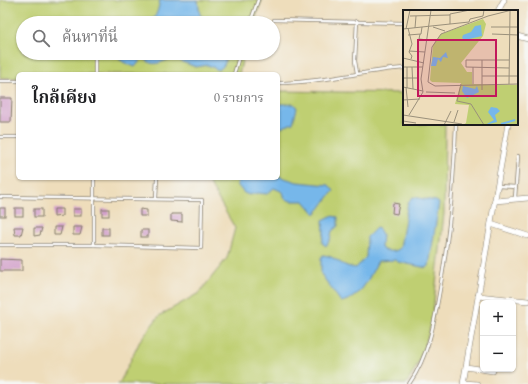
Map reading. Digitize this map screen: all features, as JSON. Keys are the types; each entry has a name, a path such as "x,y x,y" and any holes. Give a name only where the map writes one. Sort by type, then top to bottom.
{"street":[{"path":"499,10 504,0"},
{"path":"518,36 528,39"},
{"path":"477,384 464,383 508,125"},
{"path":"495,201 528,198"},
{"path":"491,224 528,236"},
{"path":"478,296 528,301"},
{"path":"466,367 480,369"}],"lane":[{"path":"252,16 258,0"},
{"path":"280,20 403,23"},
{"path":"357,21 355,61 357,72"},
{"path":"95,72 96,60"},
{"path":"235,72 238,60"},
{"path":"280,83 300,83 357,72 403,68"},
{"path":"0,81 16,81"},
{"path":"409,384 426,351 435,320 449,231 456,125"},
{"path":"0,137 16,137"},
{"path":"515,199 518,156"},
{"path":"94,180 94,245"},
{"path":"156,198 157,180"},
{"path":"497,186 516,187"},
{"path":"0,196 202,200 201,248 94,245 0,245"}],"green space":[{"path":"0,0 262,0 256,16 16,16 16,60 242,60 239,72 16,72 16,78 0,78"},
{"path":"280,91 403,93 403,125 445,125 444,214 432,319 428,336 419,361 406,384 117,384 121,380 141,339 159,316 199,293 227,258 235,228 207,180 280,180"}],"water":[{"path":"160,0 198,0 200,15 202,16 155,16"},
{"path":"121,60 140,61 135,67"},
{"path":"146,60 167,60 157,63"},
{"path":"180,60 225,60 225,63 218,70 208,65 196,67"},
{"path":"280,104 294,104 297,108 293,123 280,128"},
{"path":"280,177 297,182 329,185 334,191 315,214 304,201 291,201 285,199 283,192 274,188 267,194 257,193 249,195 244,193 238,186 237,180 280,180"},
{"path":"413,197 436,201 439,203 429,266 427,268 398,262 395,260 378,261 368,280 360,291 348,300 341,302 321,274 321,258 323,255 332,257 345,265 356,268 366,257 367,237 376,228 379,229 382,234 381,247 383,250 398,250 400,248 408,202"},
{"path":"331,216 338,217 338,226 332,231 330,240 326,246 322,243 324,232 323,220"}],"building":[{"path":"0,98 12,98 11,122 0,122"},
{"path":"393,203 399,204 397,214 392,213"},
{"path":"0,208 5,208 5,216 0,216"},
{"path":"15,208 23,208 23,216 15,216"},
{"path":"34,209 42,209 42,217 34,217"},
{"path":"54,209 62,209 62,216 54,217"},
{"path":"73,209 81,209 81,216 73,216"},
{"path":"102,209 109,209 109,216 102,216"},
{"path":"140,209 147,210 147,216 140,216"},
{"path":"171,214 182,214 182,222 171,221"},
{"path":"14,227 23,227 21,235 15,235"},
{"path":"54,227 62,227 60,235 54,235"},
{"path":"73,227 82,227 80,235 73,235"},
{"path":"34,228 42,228 40,235 34,236"},
{"path":"102,228 109,228 109,235 102,235"},
{"path":"141,230 148,230 148,237 141,237"},
{"path":"0,259 22,260 22,271 0,271"}]}
